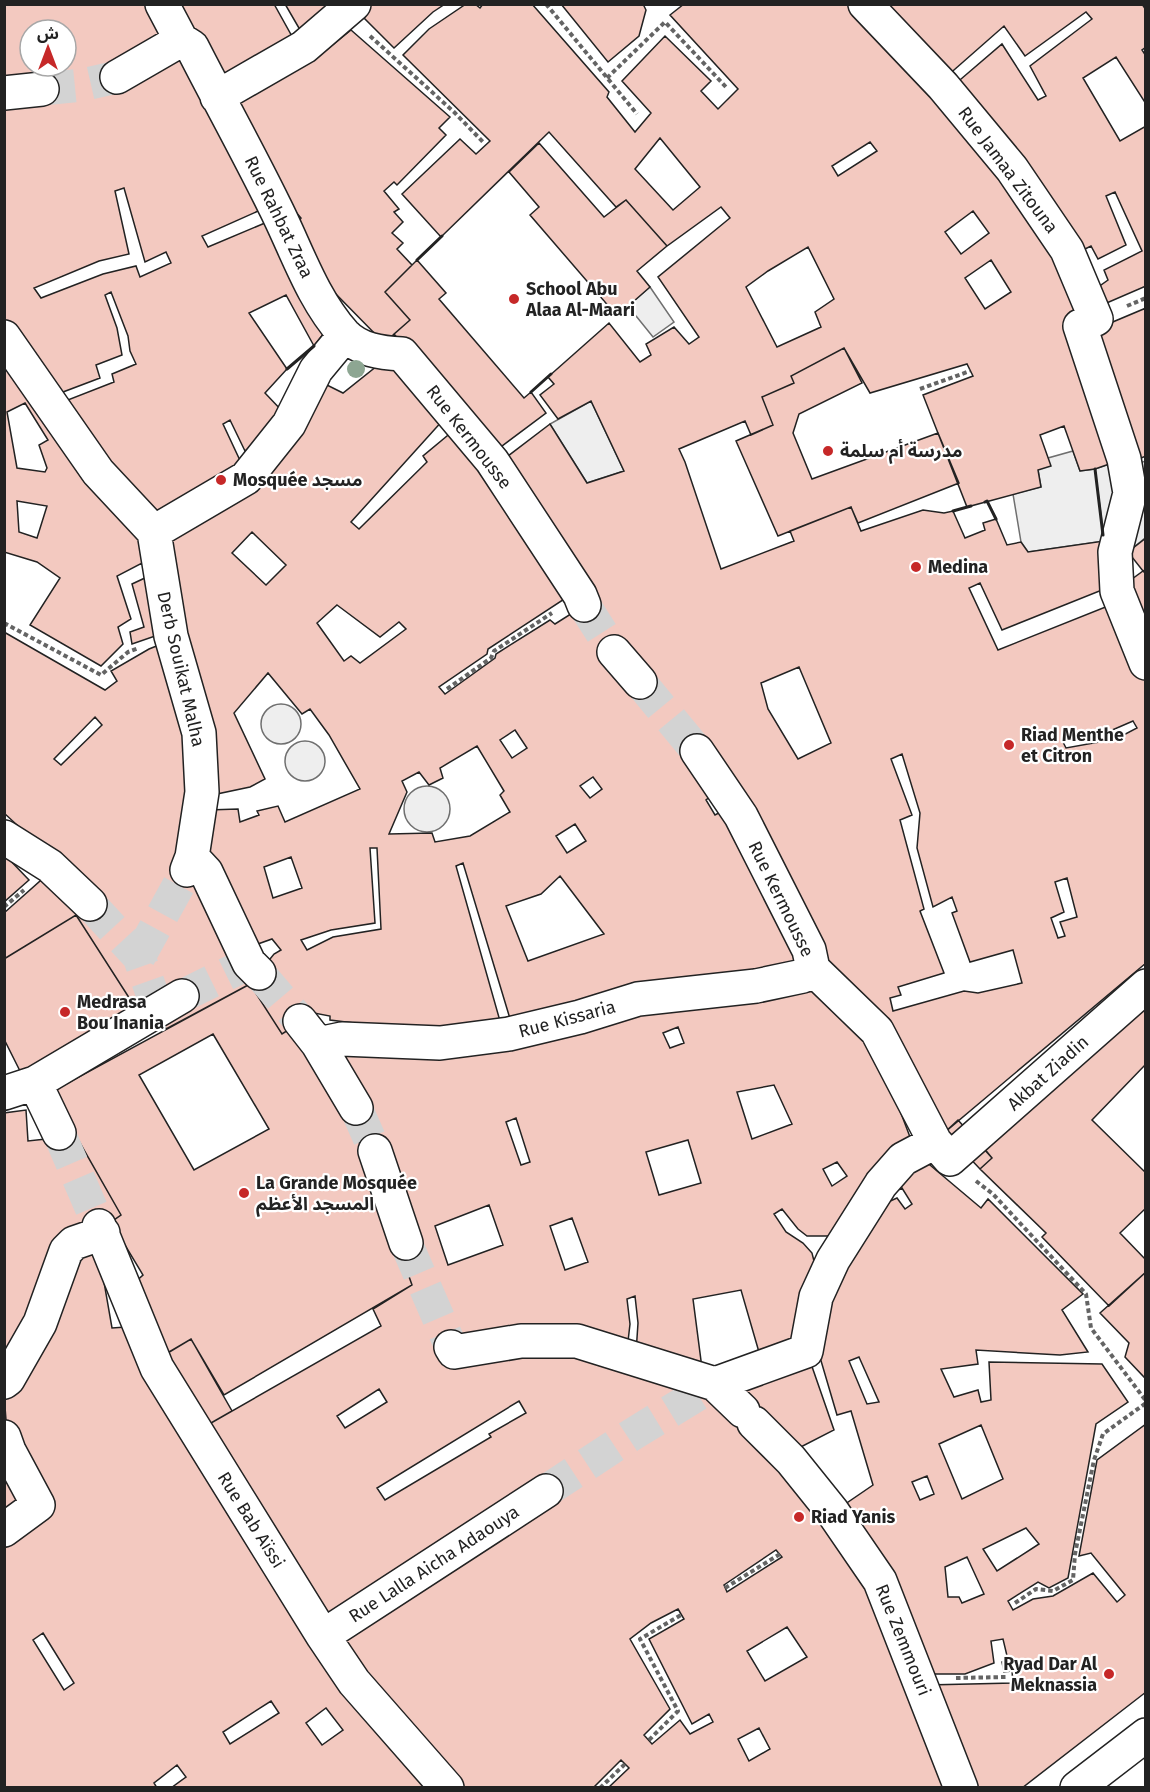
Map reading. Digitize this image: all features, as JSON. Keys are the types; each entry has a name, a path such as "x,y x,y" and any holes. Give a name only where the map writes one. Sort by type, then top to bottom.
{"street":[{"name":"Rue Rahbat Zraa","path":"162,4 181,40 192,47 274,204 320,302 345,335"},
{"name":"Rue Jamaa Zitouna","path":"866,4 943,86 1012,169 1067,250 1096,319 1080,326 1124,459 1130,493 1115,552 1117,591 1146,663"},
{"path":"217,97 304,47 350,9"},
{"path":"117,77 181,40"},
{"path":"4,93 42,89"},
{"path":"7,348 98,472 153,532 246,478 289,424 316,370 345,335"},
{"name":"Rue Kermousse","path":"345,335 363,348 402,354 492,460 582,600"},
{"name":"Derb Souikat Malha","path":"153,532 171,636 199,733 202,792 190,864 206,872 249,963 259,973"},
{"path":"614,652 640,682"},
{"name":"Rue Kermousse","path":"697,751 741,816 809,950 813,969 877,1031 942,1150"},
{"path":"4,837 50,866 90,904"},
{"name":"Rue Kissaria","path":"356,1108 309,1032 342,1039 440,1042 509,1034 580,1017 638,999 756,986 803,976 813,969"},
{"name":"Akbat Ziadin","path":"715,1384 806,1351 816,1297 833,1260 881,1184 903,1159 942,1150 1146,986"},
{"path":"4,1093 35,1083 182,996"},
{"path":"35,1083 59,1133"},
{"path":"375,1150 406,1243"},
{"name":"Rue Bab Aïssi","path":"4,1382 8,1379 40,1323 66,1251 74,1243 101,1230 157,1368 323,1636 354,1682 447,1788"},
{"name":"Rue Zemmouri","path":"451,1347 454,1352 520,1341 577,1341 715,1384 791,1460 832,1511 880,1581 960,1788"},
{"path":"4,1437 38,1505 4,1530"},
{"name":"Rue Lalla Aicha Adaouya","path":"323,1636 546,1491"},
{"path":"1077,1788 1146,1735"}],"path":[{"path":"546,4 637,114"},
{"path":"350,9 483,142"},
{"path":"607,78 665,22 726,87"},
{"path":"920,389 970,371"},
{"path":"447,689 491,658 494,651 582,600"},
{"path":"4,623 101,675 128,652 171,636"},
{"path":"942,1150 993,1194 1086,1293 1091,1328 1146,1402 1103,1434 1094,1460 1072,1580 1053,1591 1036,1589 1015,1603"},
{"path":"726,1588 780,1554"},
{"path":"649,1740 678,1712 640,1639 681,1615"},
{"path":"919,1679 1007,1677"},
{"path":"600,1788 625,1764"}],"shaded area":[{"path":"650,287 674,322 653,337 628,306"},
{"path":"591,401 624,471 587,483 550,424"},
{"path":"1073,451 1080,471 1095,469 1104,541 1028,552 1021,542 1013,494 1041,487 1038,470 1048,458"},
{"path":"1129,457 1133,466 1145,461 1145,538 1128,552 1106,553 1095,469"},
{"path":"281,704 289,705 295,710 300,716 300,732 295,738 289,743 281,744 273,743 267,738 262,732 261,724 262,716 267,710 273,705"},
{"path":"305,741 313,742 319,747 324,753 324,769 319,775 313,780 305,781 297,780 291,775 286,769 285,761 286,753 291,747 297,742"},
{"path":"427,786 443,793 450,809 443,825 427,832 411,825 404,809 411,793"}],"building":[{"path":"4,4 153,4 181,45 265,208 202,236 208,247 272,220 324,333 314,346 286,295 249,313 287,369 265,393 285,414 262,440 245,451 230,420 223,424 244,469 154,521 60,403 114,382 112,374 136,364 111,292 105,295 117,328 122,355 96,365 100,378 55,395 4,330","holes":["124,188 145,262 166,252 171,263 140,277 136,266 103,274 41,298 34,288 99,261 129,254 115,191"]},
{"path":"171,4 274,4 294,40 221,81"},
{"path":"285,4 337,4 303,35"},
{"path":"369,4 445,4 394,48 359,13"},
{"name":"Medina","path":"466,4 475,4 480,8 483,4 532,4 609,92 607,97 635,132 651,113 622,81 665,36 711,81 701,91 718,109 738,89 670,15 684,4 851,4 959,118 1004,170 1031,207 1061,257 1058,261 1082,313 1067,320 1118,461 1095,469 1080,471 1064,426 1040,435 1051,466 1038,470 1041,487 967,507 923,395 973,376 967,364 870,393 844,348 791,376 794,383 762,397 773,425 751,435 745,421 679,449 721,569 794,541 790,531 851,507 861,531 923,510 944,513 953,511 965,538 985,530 983,523 996,519 1007,545 1021,542 1028,552 1104,541 1107,588 1002,630 980,583 969,588 998,650 1113,604 1130,652 1146,681 1146,963 945,1132 884,1020 819,951 751,811 700,742 688,752 716,792 706,800 715,815 730,807 763,869 806,960 802,964 758,978 641,991 640,982 632,983 632,992 581,1010 511,1022 463,863 456,866 500,1021 435,1033 330,1020 330,1016 309,1012 282,1034 250,984 274,954 281,950 272,939 255,945 238,909 229,912 214,876 206,846 208,810 238,809 240,822 259,815 257,811 278,806 285,822 360,789 329,735 310,709 302,714 268,673 234,713 265,779 250,787 212,795 207,727 177,623 183,620 163,536 252,481 302,419 321,382 343,393 387,358 444,419 351,522 359,529 427,462 423,456 453,431 509,496 572,594 488,649 487,654 439,687 445,694 495,658 496,654 550,620 555,624 590,602 587,585 504,459 550,424 587,483 624,471 591,401 558,419 540,395 554,384 548,377 609,323 640,362 651,355 646,344 674,327 689,344 699,337 658,277 730,218 721,207 667,246 626,200 616,207 549,132 441,237 402,194 460,139 476,154 490,141 403,55 429,29","holes":["660,138 700,187 673,210 635,169","870,142 877,151 838,176 832,166","973,211 989,233 961,254 945,232","808,247 834,299 815,312 821,327 777,347 746,287","991,260 1011,292 985,309 965,278","252,532 286,565 266,585 232,553","337,605 380,637 399,622 406,629 360,663 351,656 344,661 317,623","617,647 648,679 635,689 607,653","799,667 831,743 798,759 768,709 761,683","1133,721 1137,728 1116,739 1066,748 1063,742 1110,731","515,730 527,748 512,758 500,740","477,746 504,791 500,795 510,812 470,836 435,842 432,833 389,834 407,792 402,781 419,772 429,785 443,778 440,768","902,754 920,813 917,848 933,907 952,897 957,911 952,913 970,962 1013,950 1022,983 978,993 964,991 893,1011 890,998 901,995 898,987 944,973 920,911 924,909 900,820 912,815 891,759","593,777 602,789 590,798 580,786","575,824 586,841 567,853 556,836","370,848 377,848 381,929 333,937 307,950 301,940 331,930 375,923","291,857 302,888 273,898 264,867","560,876 604,934 528,961 506,906 541,894","1067,878 1077,917 1060,922 1065,936 1058,938 1051,918 1064,912 1055,882"]},
{"path":"561,4 643,4 646,10 639,36 608,62"},
{"path":"881,4 1142,4 1146,10 1146,47 1142,50 1146,56 1146,104 1116,57 1083,78 1120,141 1146,126 1146,286 1102,305 1094,290 1108,280 1104,270 1142,251 1115,192 1106,196 1126,245 1098,259 1091,246 1079,252 954,85 1002,44 1038,100 1046,96 1030,66 1092,19 1086,12 1025,56 1004,26 946,77"},
{"path":"351,30 450,117 439,128 446,135 397,185 394,182 384,191 399,209 394,212 403,222 392,233 403,243 397,249 412,265 385,292 410,320 384,343 330,288 298,223 301,218 272,184 237,107 243,93 326,50"},
{"path":"539,143 604,217 626,200 667,246 637,271 650,287 617,316 530,215 539,207 509,172"},
{"path":"417,260 446,293 439,299 524,398 531,392 546,413 494,452 394,334 410,320 385,292"},
{"path":"1146,308 1146,456 1134,461 1089,332"},
{"path":"844,348 862,383 799,414 793,433 812,479 938,433 959,483 858,523 851,507 778,536 736,441 773,425 762,397 794,383 791,376"},
{"path":"13,362 142,531 161,634 132,644 130,632 144,627 132,584 147,577 142,563 117,576 131,619 118,627 123,644 101,666 30,625 60,578 37,562 4,552 4,368","holes":["25,403 48,440 39,445 47,468 45,472 17,468 7,412","17,501 47,506 37,538 19,532"]},
{"path":"1146,538 1146,569 1143,571 1128,552"},
{"path":"1143,571 1146,574 1146,645 1128,582"},
{"path":"4,632 105,690 117,681 111,671 164,643 187,714 203,876 250,984 166,1029 162,1019 135,1007 76,915 4,959 4,913 48,874 97,899 4,813","holes":["95,717 102,725 61,765 54,759"]},
{"path":"4,854 29,880 4,902"},
{"path":"76,915 135,1007 22,1075 4,1039 4,959"},
{"path":"816,981 874,1042 910,1137 887,1158 836,1236 807,1236 798,1229 782,1209 774,1214 786,1232 803,1243 812,1253 816,1269 799,1347 761,1359 741,1290 693,1299 703,1376 636,1353 638,1323 635,1296 627,1299 630,1324 627,1350 578,1336 526,1335 523,1330 457,1344 447,1349 451,1358 521,1347 578,1348 690,1383 737,1416 750,1403 740,1380 809,1358 834,1430 791,1452 761,1416 748,1429 827,1518 873,1581 953,1788 608,1788 629,1768 621,1760 593,1788 455,1788 457,1786 377,1692 340,1635 551,1497 541,1486 331,1621 204,1427 381,1326 373,1309 412,1285 398,1246 414,1240 381,1148 366,1154 343,1115 364,1105 334,1054 362,1048 450,1050 488,1047 643,1006","holes":["678,1027 684,1043 670,1048 663,1033","774,1085 792,1124 752,1139 737,1092","516,1118 530,1162 521,1165 506,1122","688,1140 701,1183 659,1195 646,1152","837,1162 847,1176 832,1186 823,1169","489,1205 503,1245 448,1265 435,1226","572,1218 588,1262 565,1270 550,1226","435,1297 439,1305 426,1311 422,1304","379,1389 387,1402 345,1428 337,1416","519,1401 526,1413 489,1434 491,1437 385,1500 377,1488","776,1550 782,1557 727,1592 724,1585","678,1609 684,1619 649,1639 692,1724 709,1714 713,1722 690,1734 680,1720 652,1744 644,1735 670,1709 630,1639 651,1623","787,1627 807,1657 765,1681 747,1651","759,1728 770,1749 749,1761 738,1739"]},
{"name":"La Grande Mosquée المسجد الأعظم","path":"250,984 282,1034 293,1027 366,1154 412,1285 224,1395 191,1339 164,1355 133,1284 143,1275 111,1222 121,1215 51,1092","holes":["213,1034 269,1129 194,1170 139,1075"]},
{"path":"1146,1003 1146,1064 1092,1120 1146,1173 1146,1208 1120,1233 1146,1260 1146,1272 1109,1306 1042,1237 1046,1233 980,1169 992,1158 983,1147"},
{"path":"26,1110 28,1141 46,1139 71,1127 121,1215 111,1222 62,1239 4,1369 4,1113"},
{"path":"958,1120 992,1158 980,1169 945,1132"},
{"path":"924,1160 981,1208 988,1199 1083,1294 1062,1310 1088,1352 1060,1355 976,1350 978,1364 941,1369 954,1397 978,1390 981,1402 991,1400 989,1362 1102,1364 1128,1402 1096,1424 1068,1578 1049,1588 1038,1582 1008,1601 1013,1610 1033,1599 1053,1596 1093,1573 1117,1602 1125,1595 1091,1553 1079,1556 1097,1460 1146,1424 1146,1692 1022,1788 972,1788 927,1685 1013,1683 1012,1671 1004,1672 1002,1662 1008,1660 1003,1639 991,1641 994,1663 965,1674 924,1674 838,1509 873,1485 851,1411 837,1415 814,1337 822,1298 879,1206 897,1198 905,1209 912,1204 902,1188 884,1197","holes":["859,1357 879,1402 867,1404 849,1361","981,1425 1003,1479 962,1499 939,1444","927,1476 934,1494 920,1500 912,1482","1026,1528 1039,1544 997,1571 983,1549","967,1557 984,1594 962,1603 959,1597 948,1597 945,1567"]},
{"path":"97,1242 112,1328 126,1327 436,1788 171,1788 186,1777 177,1765 154,1783 157,1788 4,1788 4,1539 51,1505 6,1420 4,1394 75,1256","holes":["43,1633 74,1683 64,1690 33,1640","271,1701 279,1713 230,1744 223,1732","326,1708 343,1730 322,1745 306,1723"]},
{"path":"1146,1272 1146,1376 1144,1377 1125,1357 1129,1343 1100,1313"},
{"path":"191,1339 232,1411 204,1427 161,1357"},
{"path":"4,1454 28,1500 4,1518"}],"tunnel":[{"path":"42,89 82,85 117,77"},
{"path":"584,605 614,652"},
{"path":"640,682 697,751"},
{"path":"139,957 187,870"},
{"path":"90,904 139,957 158,1010"},
{"path":"182,996 249,963"},
{"path":"259,973 300,1021"},
{"path":"356,1108 375,1151"},
{"path":"59,1133 99,1226"},
{"path":"406,1243 451,1347"},
{"path":"546,1491 715,1384"}],"wall":[{"path":"417,260 442,236"},
{"path":"287,369 314,346"},
{"path":"531,392 551,374"},
{"path":"1095,469 1103,535"},
{"path":"985,502 987,501 996,519"},
{"path":"953,511 971,506"}],"place":[{"name":"School Abu Alaa Al-Maari","path":"514,299"},
{"name":"مدرسة أم سلمة","path":"828,451"},
{"name":"Mosquée مسجد","path":"221,480"},
{"name":"Medina","path":"916,567"},
{"name":"Riad Menthe et Citron","path":"1009,745"},
{"name":"Medrasa Bou Inania","path":"65,1012"},
{"name":"La Grande Mosquée المسجد الأعظم","path":"244,1193"},
{"name":"Riad Yanis","path":"799,1517"},
{"name":"Ryad Dar Al Meknassia","path":"1109,1674"}]}
